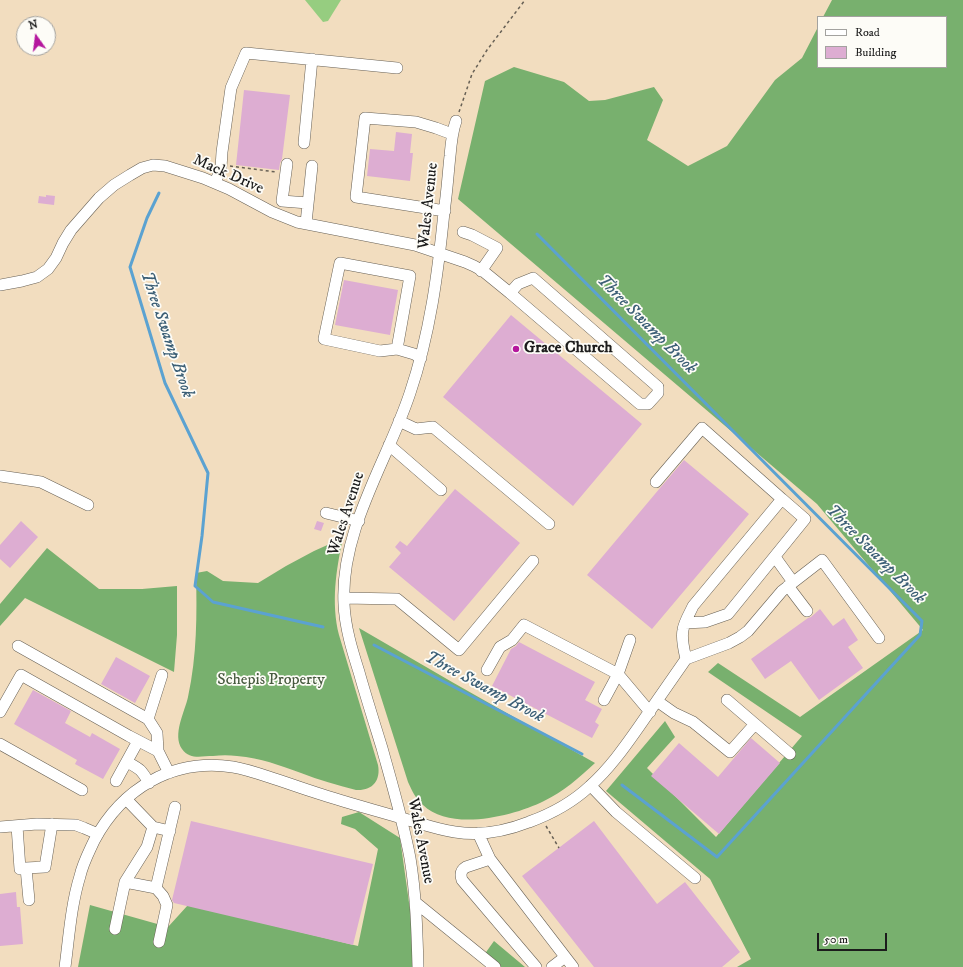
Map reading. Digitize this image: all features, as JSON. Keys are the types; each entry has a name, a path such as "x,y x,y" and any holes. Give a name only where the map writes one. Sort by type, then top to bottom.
{"street":[{"path":"215,183 220,173 230,88 246,53 397,68"},
{"path":"304,143 312,59"},
{"path":"445,211 356,196 364,118 416,122 452,134"},
{"name":"Wales Avenue","path":"418,967 415,902 410,859 382,747 351,645 345,619 345,573 352,539 410,395 421,358 431,313 440,253 452,134 456,121"},
{"name":"Mack Drive","path":"0,285 37,277 48,269 56,258 71,230 99,198 114,185 142,168 153,165 165,166 203,178 229,189 284,218 306,224 415,245 465,262 481,270 510,293 640,404 648,404 658,393 658,387 533,278 518,284 510,293"},
{"path":"306,224 312,166"},
{"path":"286,168 282,201 308,203"},
{"path":"463,232 497,248 481,270"},
{"path":"397,349 410,276 340,263 324,339 380,351 397,349 414,354 421,358"},
{"path":"399,421 416,428 433,427 549,524"},
{"path":"656,482 702,428 805,519 728,614 705,622 685,623"},
{"path":"389,445 441,490"},
{"path":"0,476 41,482 88,505"},
{"path":"686,659 683,644 683,630 688,615 782,499"},
{"path":"326,513 359,521"},
{"path":"775,556 807,611"},
{"path":"65,967 73,908 80,876 86,857 98,834 113,813 126,799 149,783 168,773 196,766 218,765 234,767 342,802 400,817 434,828 455,832 493,832 516,827 542,817 563,806 591,786 620,754 686,659 729,643 740,637 748,631 782,592 822,560 879,638"},
{"path":"344,598 397,599 459,650 533,561"},
{"path":"487,670 500,647 512,640 524,624 618,674 650,712"},
{"path":"604,700 618,674 630,640"},
{"path":"18,646 148,719 157,733 158,751 168,773"},
{"path":"0,712 21,675 158,751"},
{"path":"148,719 162,675"},
{"path":"727,700 790,754"},
{"path":"657,701 674,713 693,722 730,752 754,724"},
{"path":"116,781 138,741"},
{"path":"0,744 82,790"},
{"path":"127,762 141,769 149,783"},
{"path":"591,786 616,812 695,878"},
{"path":"126,799 153,827 170,831"},
{"path":"156,888 175,807"},
{"path":"0,827 52,824 76,825 98,834"},
{"path":"17,826 20,869 45,867 52,824"},
{"path":"115,928 125,882 147,847 153,827"},
{"path":"478,833 490,859 573,967"},
{"path":"490,859 463,869 461,871 461,878 536,967"},
{"path":"26,868 29,900"},
{"path":"125,882 156,888 163,896 167,905 159,942"},
{"path":"415,902 495,967"},
{"path":"552,967 565,957"}],"path":[{"path":"456,121 472,74 487,50 525,0"},
{"path":"221,165 286,168"},
{"path":"542,817 559,848"}],"green space":[{"path":"305,0 341,0 328,21 323,22"},
{"path":"832,0 963,0 963,967 737,967 751,959 710,879 606,791 665,721 675,737 647,768 716,837 802,736 708,672 718,663 800,717 923,630 817,504 458,199 485,81 514,67 564,82 589,101 605,100 654,87 663,100 647,140 688,166 727,146 775,80 802,58 817,29 817,68 947,68 947,16 824,16"},
{"name":"Schepis Property","path":"343,538 335,586 335,611 339,635 378,765 379,771 377,780 367,789 356,790 254,758 228,755 196,757 189,755 182,749 178,737 180,723 188,697 195,650 196,573 207,571 223,581 258,583 314,551"},
{"name":"Schepis Property","path":"47,548 99,589 142,589 177,586 177,635 174,672 25,598 0,626 0,604"},
{"name":"Schepis Property","path":"359,628 595,763 565,789 544,801 516,812 483,819 466,820 450,818 435,813 418,800 408,782"},
{"path":"359,812 400,838 418,967 78,967 90,905 168,927 188,905 358,946 378,849 355,829 341,824 342,817"},
{"path":"494,941 525,967 497,967 484,955"}],"building":[{"path":"244,90 290,95 282,159 279,170 236,165"},
{"path":"396,132 412,134 410,153 413,153 410,181 367,176 370,149 394,151"},
{"path":"46,195 55,196 54,205 38,203 39,196 46,197"},
{"path":"344,280 398,290 390,335 335,325"},
{"path":"511,315 642,424 573,506 443,397"},
{"path":"684,460 749,514 652,629 587,575"},
{"path":"455,489 520,543 454,621 389,567 401,553 395,547 400,541 407,546"},
{"path":"21,521 38,537 10,568 0,559 0,545"},
{"path":"317,521 324,523 321,531 314,529"},
{"path":"820,609 833,626 844,618 858,640 848,647 863,668 819,700 791,661 765,679 751,659"},
{"path":"519,642 595,682 585,700 602,709 595,722 599,725 592,738 492,686 511,649"},
{"path":"116,657 150,676 135,703 101,684"},
{"path":"33,690 71,711 65,723 90,737 92,733 120,749 103,779 75,764 77,760 14,724"},
{"path":"751,738 780,763 719,834 651,776 679,743 718,777"},
{"path":"191,821 373,864 353,945 174,903 172,900"},
{"path":"594,821 657,904 685,882 740,952 722,967 594,967 522,876"},
{"path":"16,892 17,907 20,907 23,944 0,946 0,894"}],"waterway":[{"name":"Three Swamp Brook","path":"159,193 147,218 130,267 165,383 208,473 202,536 195,586 213,602 323,627"},
{"name":"Three Swamp Brook","path":"537,234 922,621 920,635 717,857 622,785"},
{"name":"Three Swamp Brook","path":"374,645 582,754"}],"place":[{"name":"Grace Church","path":"516,349"}]}
